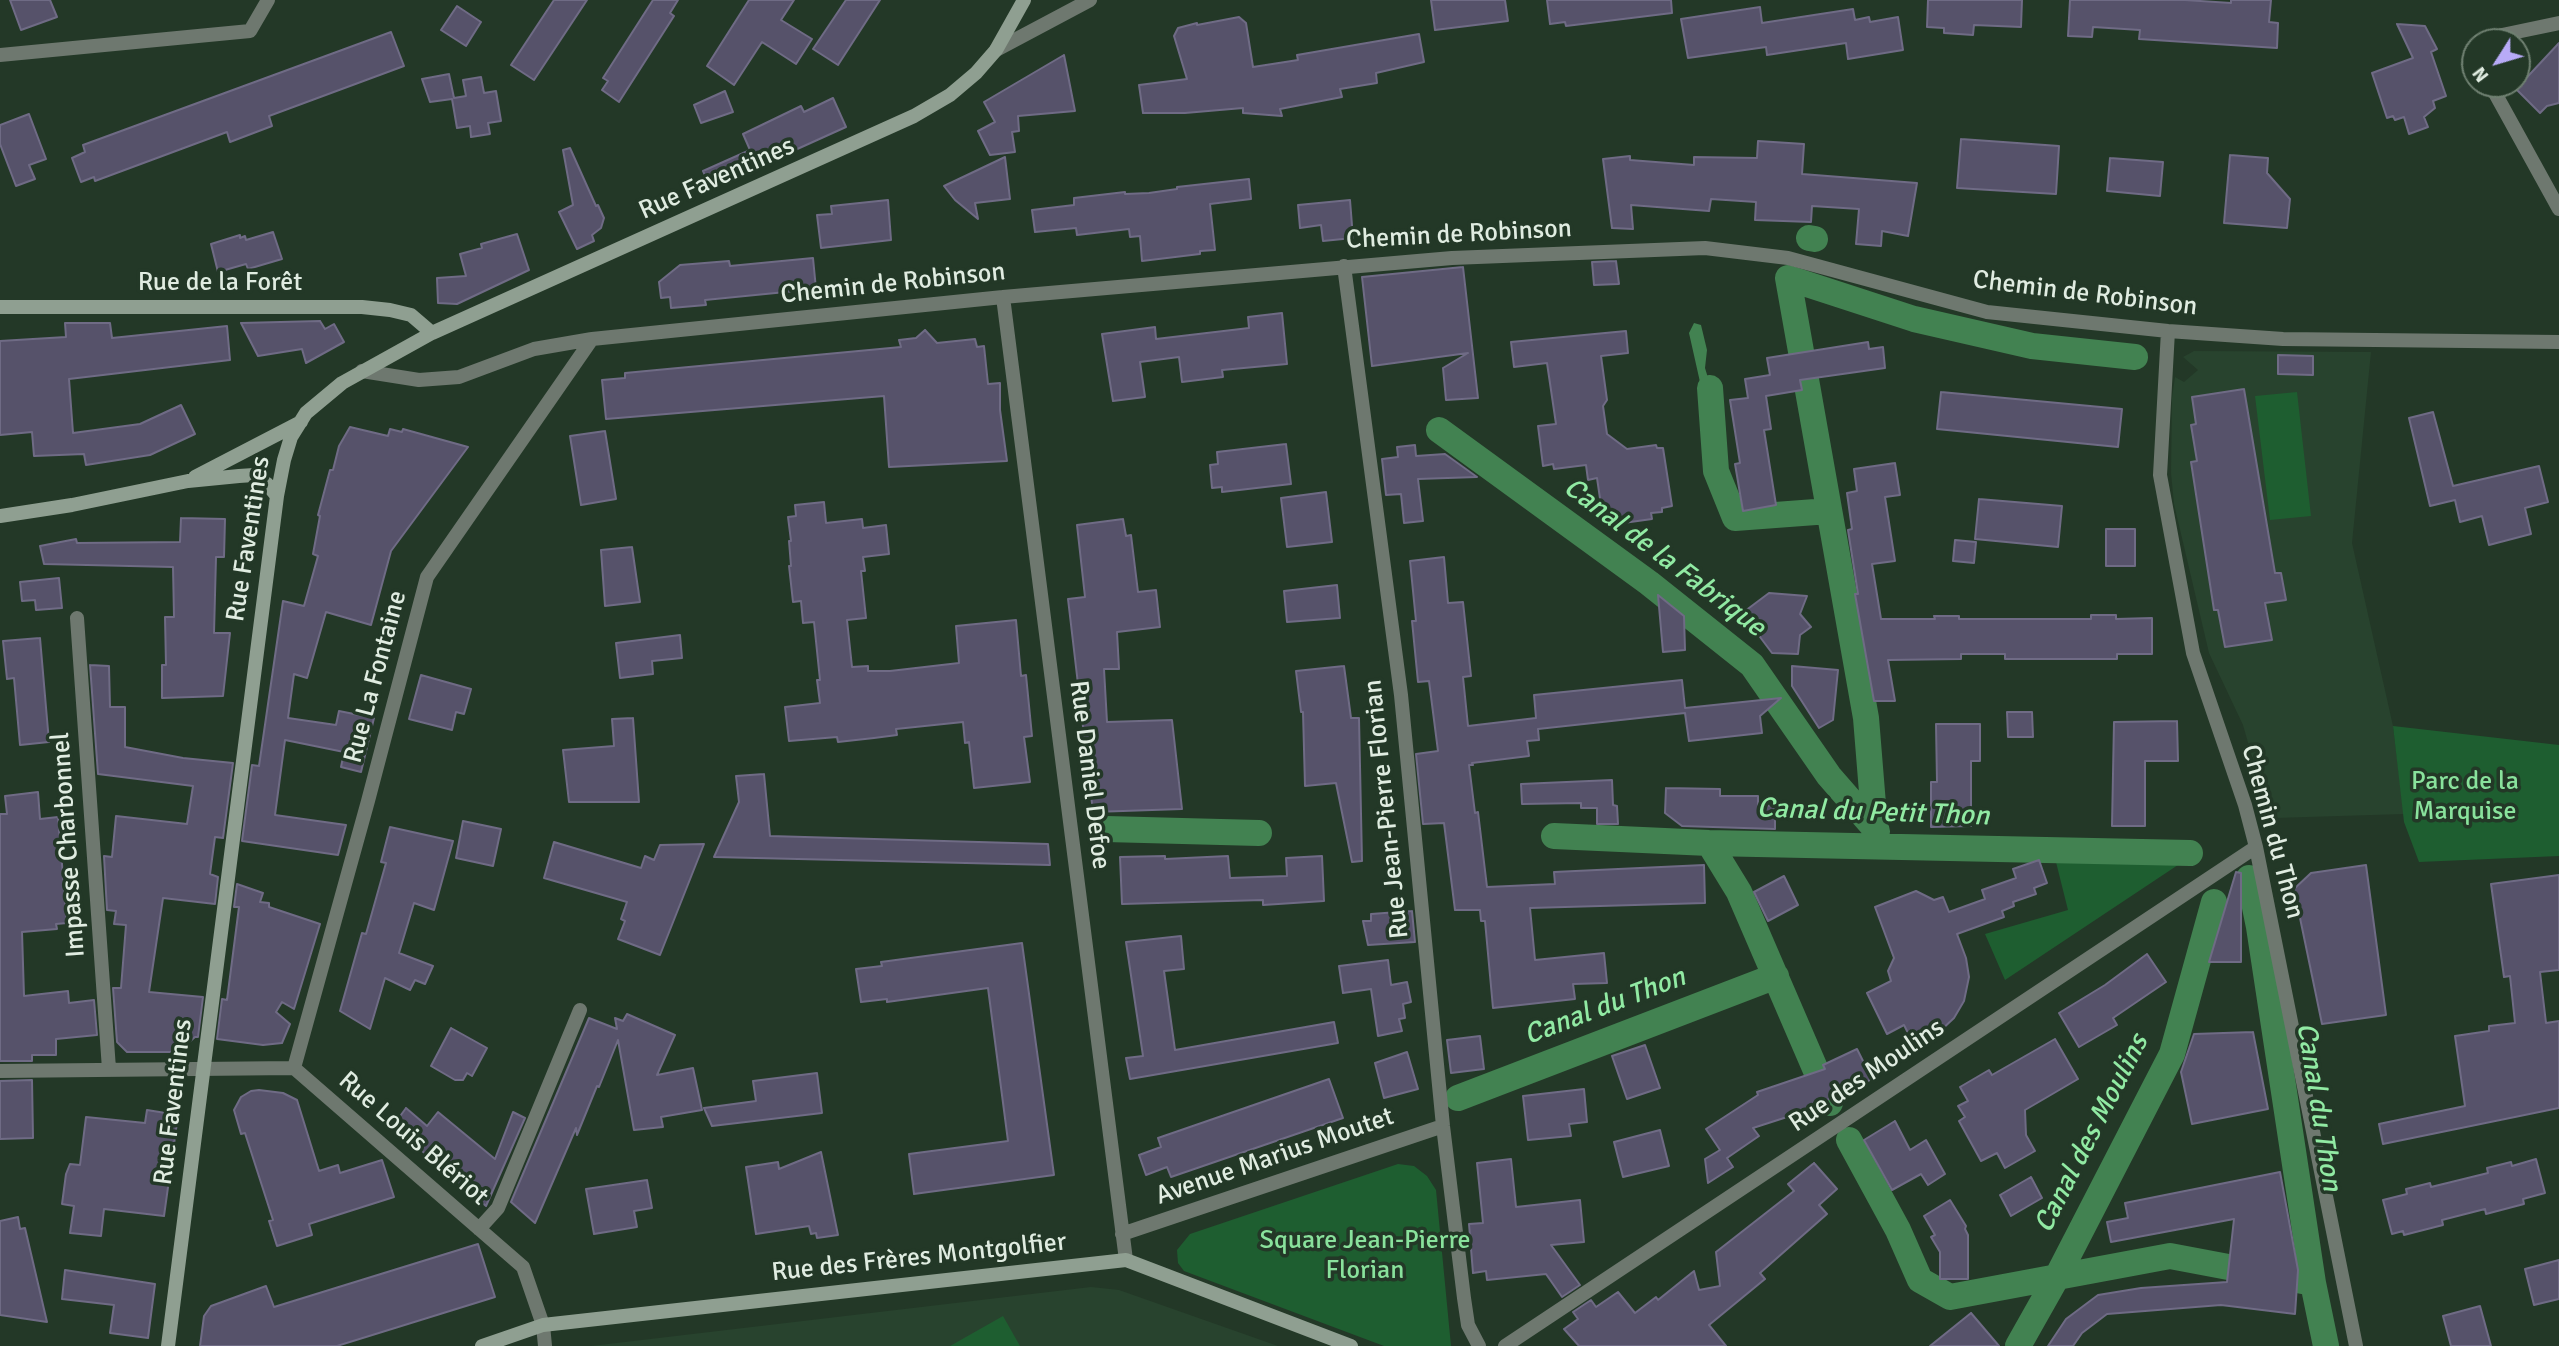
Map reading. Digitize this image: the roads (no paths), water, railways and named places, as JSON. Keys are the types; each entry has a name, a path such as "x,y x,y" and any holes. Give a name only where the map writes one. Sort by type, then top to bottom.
{"main road":[{"name":"Rue Faventines","path":"168,1346 277,496 291,438 301,422 320,400 362,371 432,333 914,117 950,95 976,73 996,50 1024,0"},
{"name":"Rue de la Forêt","path":"0,307 362,307 411,315 432,333"},
{"path":"188,481 301,422"},
{"path":"0,516 72,505 188,481 254,475 267,484 277,496"},
{"name":"Rue des Frères Montgolfier","path":"482,1346 543,1325 1126,1260 1351,1346"}],"street":[{"path":"0,55 250,31 268,0"},
{"path":"996,50 1090,0"},
{"path":"2531,29 2559,23"},
{"path":"2498,98 2559,209"},
{"name":"Chemin de Robinson","path":"362,371 419,380 459,377 534,349 592,339 1003,297 1452,258 1704,248 1788,258 1987,312 2168,331 2283,339 2557,338"},
{"name":"Rue Jean-Pierre Florian","path":"1344,266 1401,695 1444,1126 1468,1325 1479,1346"},
{"name":"Rue Daniel Defoe","path":"1003,297 1126,1260"},
{"name":"Chemin du Thon","path":"2168,331 2160,475 2193,653 2256,847 2356,1346"},
{"name":"Rue La Fontaine","path":"294,1068 427,578 592,339"},
{"name":"Impasse Charbonnel","path":"77,618 109,1069"},
{"name":"Rue des Moulins","path":"1505,1346 2256,847"},
{"path":"479,1229 498,1208 580,1010"},
{"path":"0,1071 294,1068"},
{"name":"Rue Louis Blériot","path":"294,1068 523,1267 543,1325 545,1346"},
{"name":"Avenue Marius Moutet","path":"1122,1234 1444,1126"}],"waterway":[{"name":"Canal de la Fabrique","path":"1809,238 1815,239"},
{"name":"Canal de la Fabrique","path":"1875,829 1866,718 1788,278 1914,319 2032,346 2135,357"},
{"name":"Canal de la Fabrique","path":"1710,388 1716,471 1735,518 1829,511"},
{"name":"Canal de la Fabrique","path":"1439,430 1649,583 1752,665 1829,776 1877,831"},
{"name":"Canal du Petit Thon","path":"1106,829 1259,833"},
{"name":"Canal du Petit Thon","path":"1554,836 1709,843 2190,853"},
{"name":"Canal du Thon","path":"1709,843 1739,892 1830,1103"},
{"name":"Canal du Thon","path":"2249,878 2259,927 2313,1283 2326,1346"},
{"name":"Canal des Moulins","path":"2018,1346 2058,1275 2172,1054 2214,902"},
{"name":"Canal du Thon","path":"1458,1098 1776,976"},
{"path":"1849,1140 1898,1230 1920,1280 1950,1297 2170,1256 2313,1283"}],"park label":[{"name":"Parc de la Marquise","path":"2465,797"},
{"name":"Square Jean-Pierre Florian","path":"1365,1256"}]}
